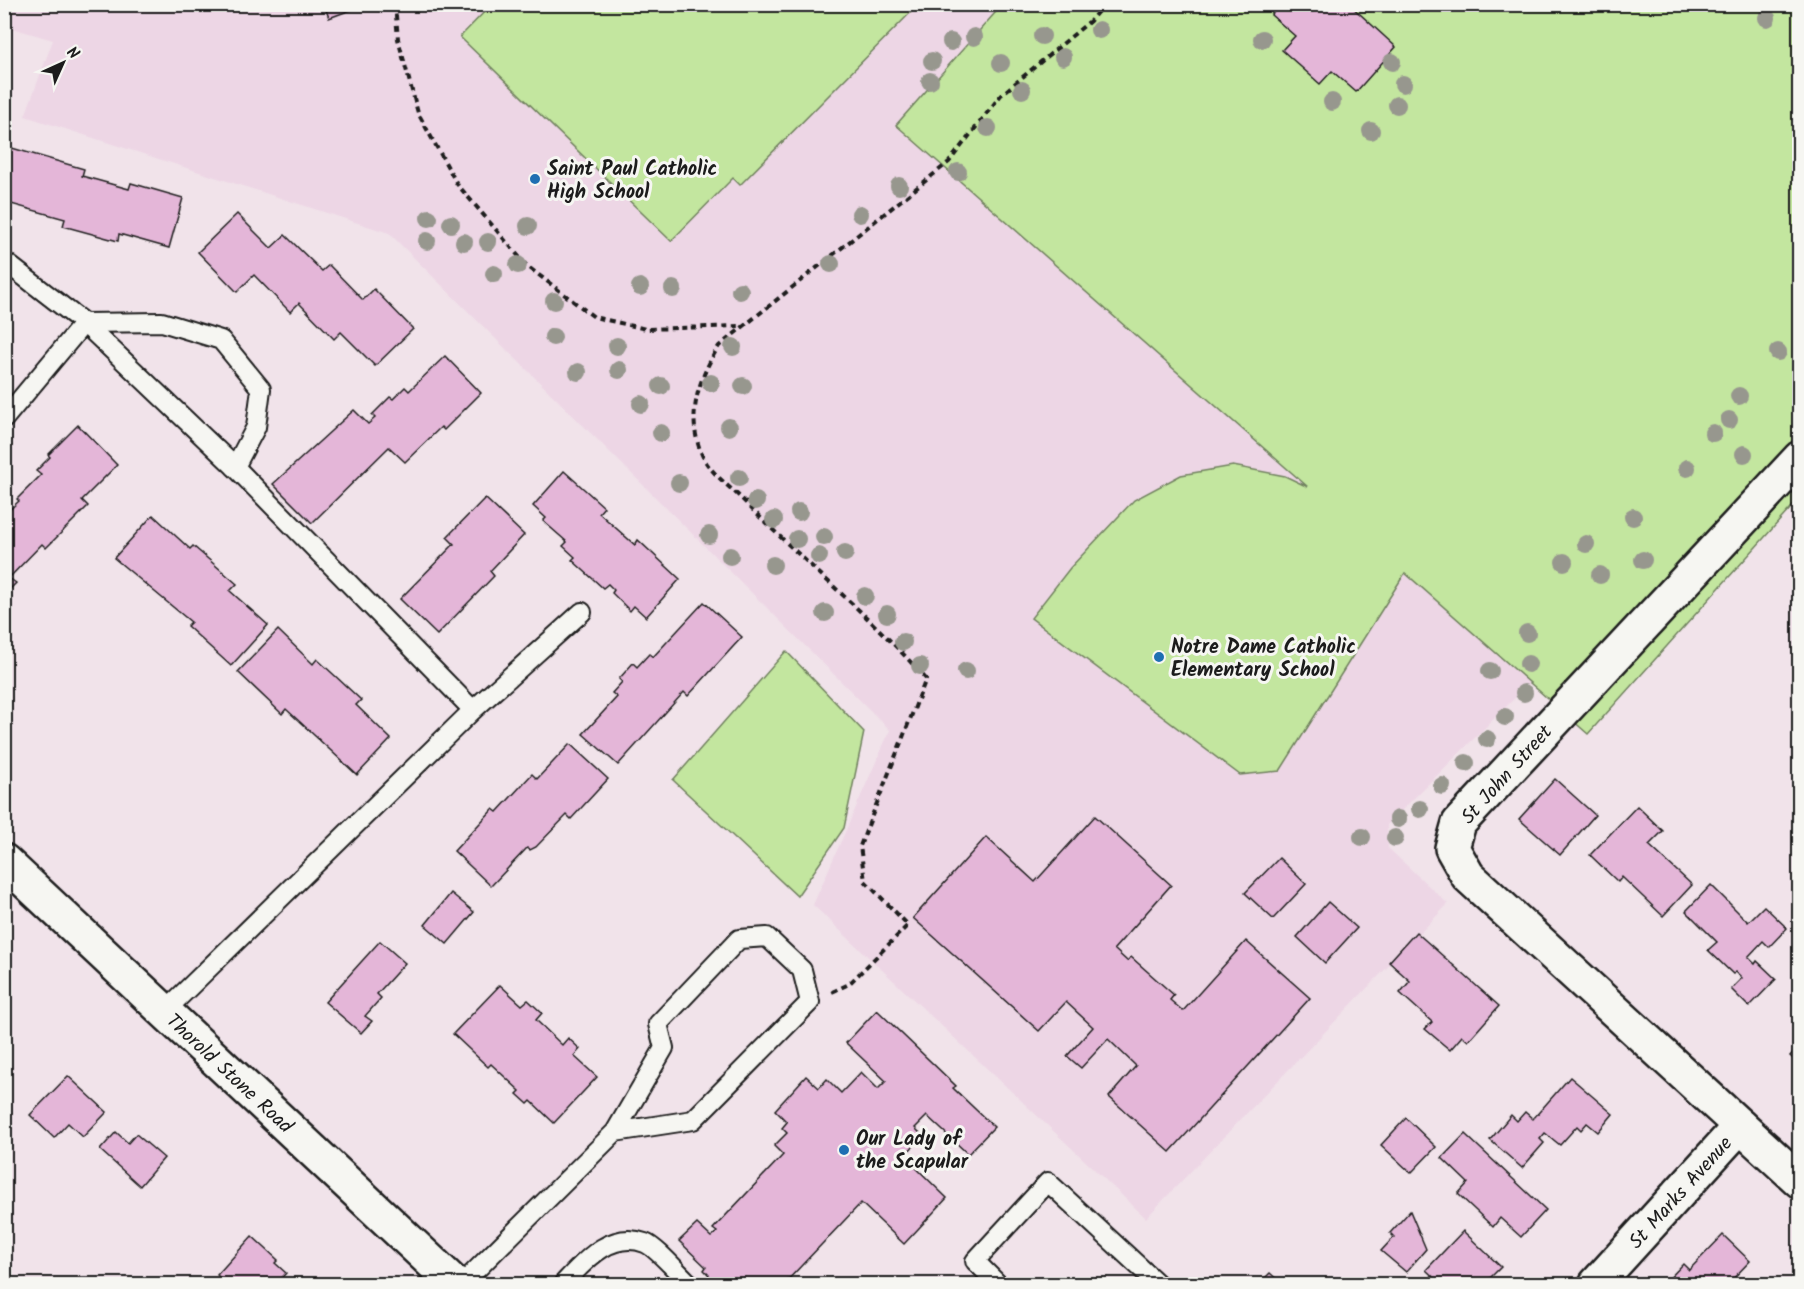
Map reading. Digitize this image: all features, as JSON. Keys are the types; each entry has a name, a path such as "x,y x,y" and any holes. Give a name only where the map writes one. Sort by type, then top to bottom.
{"street":[{"name":"St John Street","path":"1800,458 1460,823 1452,848 1468,876 1800,1181"},
{"name":"Thorold Stone Road","path":"4,861 455,1284"},
{"name":"St Marks Avenue","path":"1596,1284 1740,1126"}],"lane":[{"path":"4,261 84,323 235,467 473,710"},
{"path":"4,419 84,323 162,322 220,340 261,389 256,427 235,467"},
{"path":"164,1012 473,710 582,612"},
{"path":"462,1284 615,1132 664,1048 658,1024 739,939 767,937 802,970 810,1002 693,1120 615,1132"},
{"path":"998,1284 975,1261 1048,1182 1158,1284"},
{"path":"563,1284 585,1260 613,1241 646,1243 690,1284"}],"path":[{"path":"395,4 398,39 418,113 458,184 527,266 594,317 646,329 741,326"},
{"path":"810,1002 849,984 908,925 865,881 860,846 926,679 899,648 767,525 703,459 695,430 697,390 703,370 719,345 949,162 1001,95 1090,21 1104,4"}],"shaded area":[{"name":"Notre Dame Catholic Elementary School","path":"4,5 1002,5 896,125 1530,683 1387,825 1388,848 1448,904 1146,1218 813,905 890,730 389,233 25,116 53,40 5,26"}],"green space":[{"path":"492,4 918,5 740,185 733,178 671,241 460,37"},
{"path":"1002,5 1799,5 1799,499 1588,734 1405,573 1280,771 1240,775 1031,618 1070,568 1134,500 1181,475 1233,466 1285,476 1308,487 896,125"},
{"path":"786,651 864,732 844,828 797,896 673,780"}],"building":[{"path":"324,4 367,4 329,18"},
{"path":"1281,4 1349,4 1396,47 1356,92 1332,71 1320,84 1282,50 1295,36 1271,15"},
{"path":"5,146 84,169 82,176 129,189 131,183 183,198 169,248 119,234 118,241 63,226 65,219 4,202"},
{"path":"237,214 271,248 285,235 322,271 329,265 363,300 374,289 413,329 375,366 341,332 334,339 299,303 290,312 254,275 237,292 198,252"},
{"path":"445,356 481,393 444,430 441,427 405,462 389,447 312,523 273,484 354,410 368,424 375,418 372,415 390,397 393,399 405,387 409,391"},
{"path":"78,425 117,465 82,500 88,506 46,548 42,544 9,578 16,583 4,595 4,515 41,475 36,471 50,457 48,455"},
{"path":"564,471 604,507 599,513 635,545 638,540 680,579 646,617 634,606 630,611 612,593 614,590 608,584 603,588 572,560 575,557 563,546 567,542 543,521 546,518 533,506"},
{"path":"485,498 524,535 490,571 494,576 437,635 400,599 454,544 447,537"},
{"path":"153,515 190,549 193,546 237,584 230,591 268,625 231,666 187,626 191,622 114,558"},
{"path":"704,602 742,637 688,696 684,692 618,765 583,734 617,697 612,693 622,682 619,679 633,663 637,667 649,654 653,657"},
{"path":"278,630 313,664 317,659 361,700 356,705 391,739 357,775 286,709 282,714 238,672"},
{"path":"570,744 608,779 571,819 567,815 536,847 530,850 527,848 491,886 454,851 493,809 497,812 532,774 537,779"},
{"path":"1555,779 1595,815 1560,855 1519,819"},
{"path":"1637,806 1663,831 1649,845 1692,885 1663,916 1622,877 1618,882 1590,855"},
{"path":"1095,816 1171,885 1114,949 1127,961 1131,957 1174,995 1170,1000 1183,1011 1246,941 1310,998 1170,1152 1109,1097 1136,1066 1108,1039 1081,1068 1067,1056 1093,1027 1066,1002 1039,1031 913,918 986,837 1035,882"},
{"path":"1279,858 1306,884 1273,919 1245,893"},
{"path":"1711,885 1748,922 1764,906 1787,928 1769,947 1763,941 1748,957 1755,964 1757,961 1776,979 1749,1007 1731,989 1742,978 1736,972 1733,974 1708,950 1717,942 1686,911"},
{"path":"451,893 474,912 447,944 425,925"},
{"path":"1328,902 1357,928 1325,963 1297,937"},
{"path":"1416,932 1499,1006 1468,1041 1462,1036 1450,1050 1425,1029 1432,1022 1400,993 1410,981 1389,962"},
{"path":"380,941 405,963 377,994 381,998 365,1016 372,1021 361,1033 325,1002"},
{"path":"500,985 522,1005 528,1000 542,1013 536,1020 562,1045 568,1038 580,1049 574,1056 597,1077 554,1123 531,1101 528,1104 517,1094 520,1091 491,1064 488,1067 453,1034"},
{"name":"Our Lady of the Scapular","path":"877,1010 956,1086 953,1088 994,1127 968,1154 927,1116 915,1128 923,1136 904,1156 947,1198 904,1244 861,1203 784,1284 710,1284 705,1280 709,1275 704,1270 706,1267 679,1241 697,1224 711,1237 717,1232 713,1229 783,1155 774,1146 787,1133 782,1128 787,1122 775,1110 806,1076 819,1088 827,1079 841,1093 861,1072 878,1089 886,1081 846,1043"},
{"path":"1800,1045 1800,1065 1790,1056"},
{"path":"68,1076 107,1112 83,1137 68,1123 54,1138 30,1115"},
{"path":"1570,1077 1613,1114 1598,1132 1587,1123 1581,1130 1577,1126 1560,1145 1545,1133 1540,1139 1544,1143 1522,1168 1490,1140 1511,1115 1517,1121 1525,1112 1533,1119"},
{"path":"1406,1118 1436,1147 1411,1173 1381,1145"},
{"path":"116,1132 128,1143 136,1134 164,1158 140,1186 100,1150"},
{"path":"1465,1134 1546,1210 1521,1237 1500,1218 1493,1227 1458,1194 1468,1183 1442,1158"},
{"path":"1410,1211 1426,1249 1406,1272 1381,1251 1394,1237 1390,1233"},
{"path":"1463,1231 1501,1267 1484,1284 1478,1282 1476,1284 1441,1284 1426,1270"},
{"path":"1723,1235 1750,1261 1728,1284 1671,1284 1667,1281 1683,1264 1689,1270"},
{"path":"252,1236 278,1260 275,1263 286,1273 276,1284 226,1284 217,1275"},
{"path":"1270,1273 1282,1284 1259,1284"}],"place":[{"name":"Saint Paul Catholic High School","path":"535,179"},
{"name":"Notre Dame Catholic Elementary School","path":"1159,657"},
{"name":"Our Lady of the Scapular","path":"844,1150"}]}
